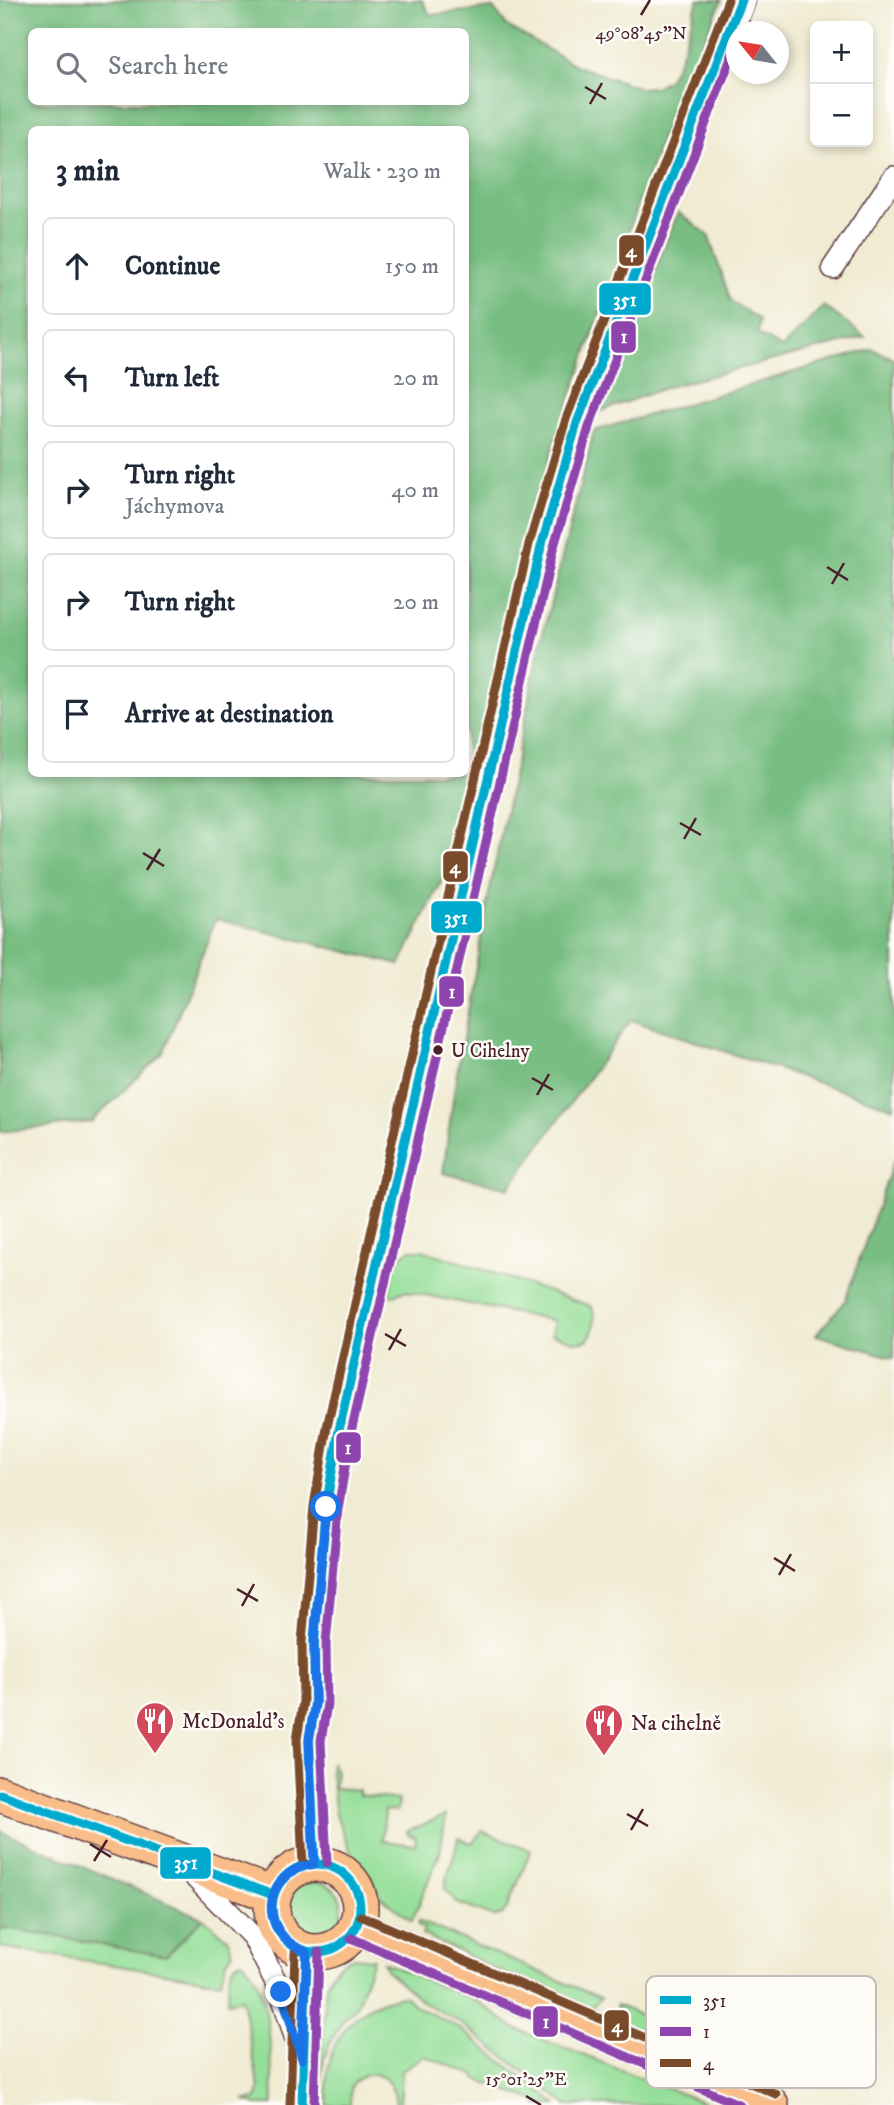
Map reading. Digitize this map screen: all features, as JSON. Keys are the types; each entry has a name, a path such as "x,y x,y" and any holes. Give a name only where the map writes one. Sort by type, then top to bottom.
{"main road":[{"path":"0,1794 273,1895"},
{"path":"314,1864 327,1865 349,1878 360,1901 356,1927 348,1939 336,1948 322,1952 307,1952 285,1941 272,1920 273,1895 285,1876 293,1870 314,1864"},
{"path":"356,1927 646,2051"},
{"path":"731,2088 771,2105"}],"street":[{"path":"314,1864 309,1740 315,1703 314,1643 326,1507 339,1430 538,559 573,435 741,0"},
{"path":"833,268 894,177"},
{"path":"178,1860 253,1937 281,1992 302,2059"},
{"path":"302,2105 307,1952"}],"green space":[{"path":"0,0 422,0 430,15 493,8 507,26 577,66 640,88 655,87 668,80 680,58 698,0 722,0 666,125 552,451 449,866 400,965 216,919 163,1053 91,1122 0,1132"},
{"path":"678,212 708,235 731,301 759,320 757,334 782,348 824,306 865,337 667,387 599,412"},
{"path":"872,349 894,359 894,1108 631,1020 509,1188 443,1173 456,1078 489,894 538,653 594,431"},
{"path":"894,1160 894,1358 816,1335 845,1301"},
{"path":"411,1250 422,1250 588,1305 592,1307 594,1316 592,1332 587,1340 577,1342 552,1334 554,1321 405,1291 391,1296 389,1293 397,1262"},
{"path":"332,1763 336,1772 334,1788 359,1790 359,1795 399,1800 397,1811 385,1810 382,1841 415,1845 416,1837 408,1835 407,1831 446,1815 440,1852 412,1921 381,1897 371,1876 351,1853 336,1815 330,1766"},
{"path":"0,1831 203,1918 166,1956 8,1928 0,1929"},
{"path":"482,1831 531,1850 507,1908 503,1914 494,1917 457,1903 445,1889 458,1838 472,1843"},
{"path":"315,1882 334,1890 342,1909 334,1928 315,1936 296,1928 288,1909 296,1890"},
{"path":"203,1918 227,1938 233,1952 220,1982 0,1947 0,1929 8,1928 166,1956"},
{"path":"419,1921 601,1998 586,2012 422,1934 424,1928 418,1925"},
{"path":"354,1957 373,1959 356,2007 343,2020 330,2043 320,2085 326,1986 336,1968"},
{"path":"241,1961 251,1971 259,1986 264,2006 271,2050 273,2105 257,2105 244,2100 257,2099 259,2088 242,1999 228,2002 230,1973"},
{"path":"383,1962 475,2000 516,2029 646,2080 646,2088 667,2088 710,2105 567,2105 459,2022 423,2002 387,1971"},
{"path":"405,1996 414,2005 458,2027 557,2105 537,2105 536,2101 424,2056 402,2070 400,2105 396,2105 395,2095 386,2080 373,2074 358,2079 351,2087 350,2105 327,2105 327,2075 331,2056 344,2030 364,2011 390,1999"},
{"path":"616,2005 646,2018 646,2039 621,2028"}],"transit line":[{"name":"4","path":"303,1865 297,1739 303,1702 302,1642 314,1506 327,1427 374,1220 529,544 566,419 728,0"},
{"name":"351","path":"315,1864 309,1740 315,1703 314,1643 326,1507 339,1430 386,1223 541,547 577,423 741,0"},
{"name":"1","path":"327,1863 321,1741 327,1704 326,1643 338,1509 351,1432 553,550 589,427 726,71"},
{"name":"351","path":"0,1794 273,1895"},
{"name":"351","path":"316,1864 341,1871 353,1883 360,1908 353,1933 341,1945 316,1952 291,1945 279,1933 272,1908 279,1883 291,1871 316,1864"},
{"name":"4","path":"361,1916 646,2038"},
{"name":"1","path":"351,1938 646,2065"},
{"name":"4","path":"290,2105 295,1952"},
{"name":"351","path":"302,2105 307,1952"},
{"name":"1","path":"314,2105 319,1952"},
{"name":"1","path":"700,2088 740,2105"},
{"name":"4","path":"762,2088 776,2094"}],"place":[{"name":"U Cihelny","path":"438,1050"},
{"name":"McDonald's","path":"155,1755"},
{"name":"Na cihelně","path":"604,1757"}],"route":[{"path":"281,1992 302,2059 307,1952 285,1941 277,1931 272,1920 271,1907 273,1895 285,1876 304,1865 314,1864 309,1740 315,1703 314,1643 326,1507"}]}
